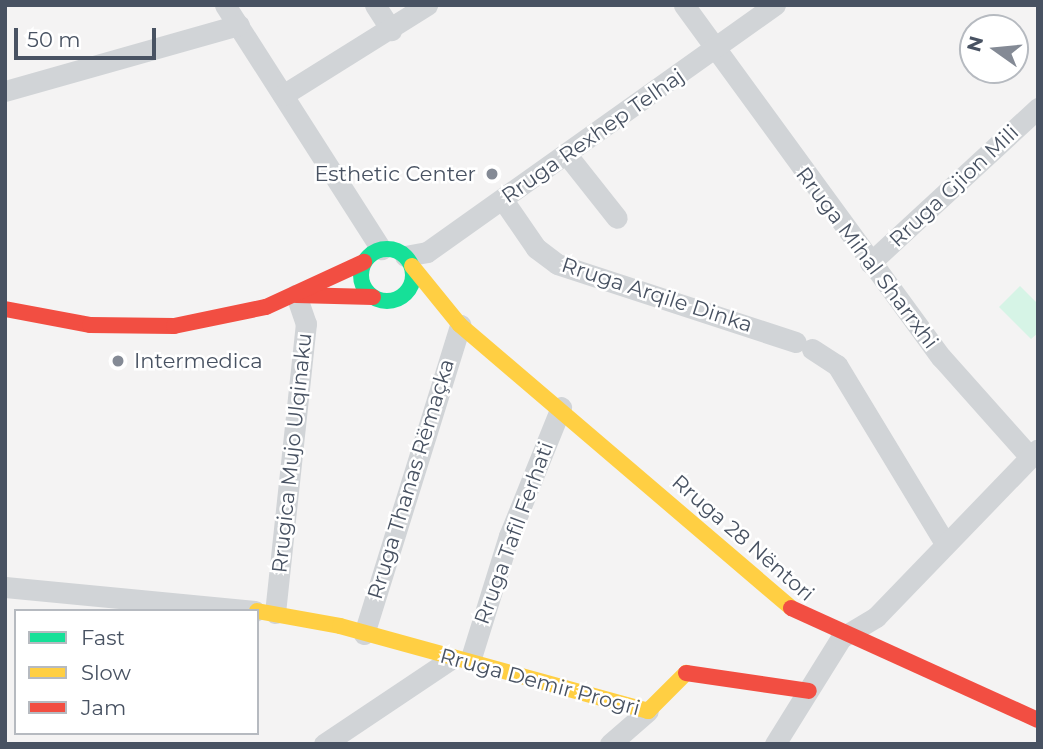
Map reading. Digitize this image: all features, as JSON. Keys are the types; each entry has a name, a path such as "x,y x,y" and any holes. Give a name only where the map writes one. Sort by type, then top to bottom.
{"main road":[{"path":"5,309 90,325 174,326 296,295 364,262 381,249 408,261 412,281 393,300 296,295"},
{"name":"Rruga 28 Nëntori","path":"408,261 460,325 561,407 804,620 1038,720"},
{"path":"364,262 364,288 373,297"},
{"name":"Rruga 28 Nëntori","path":"393,300 460,325"},
{"name":"Rruga Demir Progri","path":"263,612 364,634 648,711 674,680 692,670 809,691"}],"street":[{"path":"225,5 381,249"},
{"path":"375,5 391,30"},
{"path":"282,95 391,30 427,5"},
{"name":"Rruga Mihal Sharrxhi","path":"684,5 714,50 941,358 1034,453"},
{"name":"Rruga Rexhep Telhaj","path":"408,261 427,252 568,155 775,5"},
{"path":"5,91 239,25"},
{"name":"Rruga Gjion Mili","path":"870,264 1038,108"},
{"path":"568,155 617,218"},
{"name":"Rruga Arqile Dinka","path":"503,200 536,248 557,264 804,345 837,365 944,542"},
{"name":"Rrugica Mujo Ulqinaku","path":"263,612 306,324 296,295"},
{"name":"Rruga Thanas Rëmaçka","path":"364,634 460,325"},
{"name":"Rruga Tafil Ferhati","path":"460,660 561,407"},
{"path":"775,744 841,638 876,617 944,542 1034,453"},
{"name":"Rruga Demir Progri","path":"5,587 232,609"},
{"path":"324,744 460,660"},
{"path":"610,744 648,711"}],"green space":[{"path":"1020,286 1038,304 1038,333 1031,339 999,307"}],"traffic: fast":[{"path":"387,249 397,251 405,257 411,265 413,275 411,285 405,293 397,299 387,301 377,299 369,293 363,285 361,275 363,265 369,257 377,251 387,249"}],"traffic: slow":[{"path":"412,266 460,325 791,608"},
{"path":"259,611 340,626 648,711 686,673"}],"traffic: jam":[{"path":"5,309 90,325 174,326 266,307 364,262"},
{"path":"296,295 373,297"},
{"path":"791,608 1038,720"},
{"path":"686,673 809,691"}],"place":[{"name":"Esthetic Center","path":"492,174"},
{"name":"Intermedica","path":"118,361"}]}
